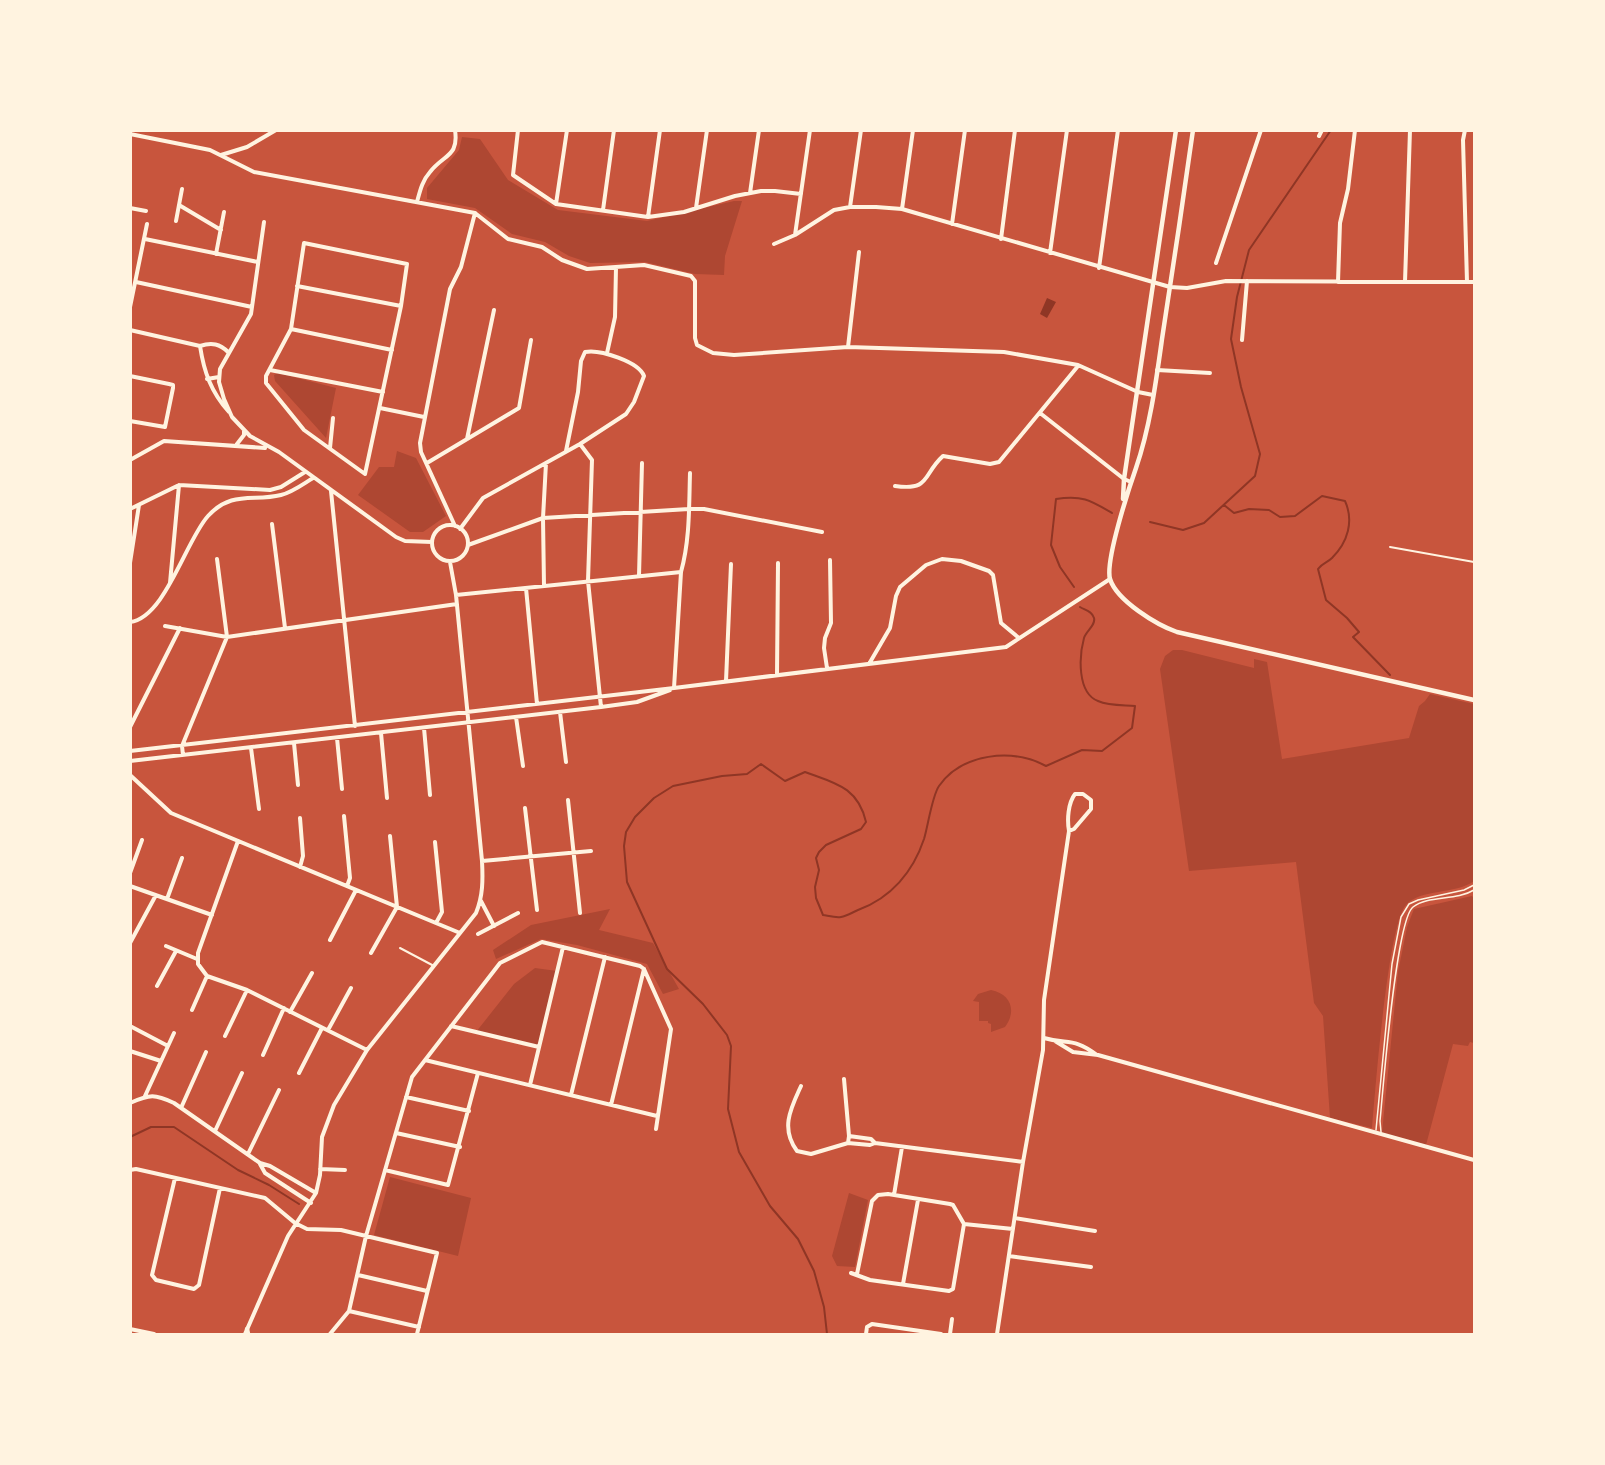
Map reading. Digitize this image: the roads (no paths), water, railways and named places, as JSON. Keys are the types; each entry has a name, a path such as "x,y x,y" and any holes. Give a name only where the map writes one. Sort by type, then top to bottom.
{"main road":[{"path":"1123,505 1124,479 1176,130"},
{"path":"1193,130 1153,395 1143,447 1123,505 1110,567 1110,579 1118,592 1142,613 1177,632 1474,700"}],"street":[{"path":"417,202 421,186 428,174 453,150 456,144 455,130"},
{"path":"518,130 513,175 556,204 648,217 668,215 750,193 774,191 801,194"},
{"path":"556,204 567,130"},
{"path":"603,210 614,130"},
{"path":"648,217 660,130"},
{"path":"696,208 707,130"},
{"path":"750,193 759,130"},
{"path":"795,235 810,130"},
{"path":"850,207 861,130"},
{"path":"902,209 913,130"},
{"path":"952,224 965,130"},
{"path":"1001,239 1015,130"},
{"path":"1050,253 1067,130"},
{"path":"1099,268 1118,130"},
{"path":"1216,263 1261,130"},
{"path":"1319,136 1322,130"},
{"path":"1338,282 1340,223 1348,189 1355,130"},
{"path":"1405,282 1410,130"},
{"path":"1465,130 1463,140 1467,282"},
{"path":"221,156 246,147 273,131"},
{"path":"130,134 210,150 254,172 474,213 508,239 542,247 562,260 587,269 644,265 694,278 695,338 697,345 703,349 734,355 848,347 1004,352 1078,365 1138,392 1153,395"},
{"path":"176,221 182,189"},
{"path":"179,205 221,230"},
{"path":"774,244 795,235 834,210 850,207 876,207 902,209 1153,284 1170,287 1187,288 1232,281 1474,282"},
{"path":"130,208 146,211"},
{"path":"216,254 224,212"},
{"path":"455,526 420,443 450,289 461,267 474,213"},
{"path":"232,417 220,388 219,377 228,352 251,314 264,222"},
{"path":"130,307 147,224"},
{"path":"145,239 258,262"},
{"path":"307,243 407,264 401,306 365,474 304,430 266,383 266,376 291,329 302,246 307,243"},
{"path":"848,347 860,252"},
{"path":"606,353 615,317 616,267"},
{"path":"1242,340 1246,281"},
{"path":"136,282 252,307"},
{"path":"297,286 401,306"},
{"path":"467,439 494,310"},
{"path":"291,329 392,350"},
{"path":"130,330 200,346 215,344 228,352"},
{"path":"427,463 519,408 531,340"},
{"path":"200,346 207,379 220,402 250,436 279,452 396,537 405,541 432,542"},
{"path":"460,529 483,498 580,444 626,414 644,381 645,376 640,368 606,353 593,350 585,352 581,361 578,392 566,451"},
{"path":"895,486 910,488 921,484 943,456 990,464 999,462 1078,365"},
{"path":"270,370 383,392"},
{"path":"1157,370 1210,373"},
{"path":"130,376 173,385 165,427 130,422"},
{"path":"207,379 219,377"},
{"path":"380,408 424,417"},
{"path":"1040,413 1124,479 1131,482"},
{"path":"329,448 333,418"},
{"path":"237,445 244,430"},
{"path":"130,460 164,441 269,448"},
{"path":"580,444 592,460 588,581 601,707"},
{"path":"543,586 546,463"},
{"path":"639,576 642,463"},
{"path":"130,509 179,485 270,490 281,488 306,472"},
{"path":"674,688 690,472"},
{"path":"130,622 137,621 146,614 170,585 200,526 216,509 239,498 278,496 313,478"},
{"path":"170,585 179,485"},
{"path":"239,498 240,488"},
{"path":"331,490 355,726"},
{"path":"130,563 139,505"},
{"path":"468,545 543,518 689,509 704,509 822,531"},
{"path":"272,524 285,628"},
{"path":"445,526 455,526 460,529 466,536 468,545 461,558 450,561 437,556 432,542 439,529 445,526"},
{"path":"1390,547 1474,562"},
{"path":"183,755 182,746 227,637 217,559"},
{"path":"869,664 890,628 900,587 926,565 942,559 961,561 989,571 993,575 1001,623 1019,638"},
{"path":"827,669 824,648 831,623 830,560"},
{"path":"247,1333 288,1236 316,1193 322,1137 334,1105 367,1050 476,913 481,901 482,861 457,604 450,561"},
{"path":"777,675 778,563"},
{"path":"726,681 731,564"},
{"path":"456,595 681,572"},
{"path":"130,751 600,697 1006,646 1110,579"},
{"path":"526,588 537,704"},
{"path":"165,626 227,637 457,604"},
{"path":"130,727 180,628"},
{"path":"130,761 601,707 637,702 674,688"},
{"path":"560,712 566,762"},
{"path":"516,717 523,766"},
{"path":"424,728 430,795"},
{"path":"381,733 387,798"},
{"path":"337,738 342,789"},
{"path":"294,743 298,785"},
{"path":"251,748 259,809"},
{"path":"131,776 171,813 460,933"},
{"path":"997,1335 1044,1038 1042,1017 1069,831 1071,800 1075,794 1083,794 1091,800 1091,809 1074,829 1069,831"},
{"path":"568,800 580,913"},
{"path":"525,808 537,910"},
{"path":"344,816 350,878 347,886"},
{"path":"300,818 303,856 300,867"},
{"path":"371,953 397,907 390,836"},
{"path":"130,873 142,840"},
{"path":"238,841 197,959 198,964 207,976 247,990 367,1050"},
{"path":"435,842 442,912 436,923"},
{"path":"482,861 591,851"},
{"path":"167,899 182,858"},
{"path":"130,886 212,915"},
{"path":"330,940 356,890"},
{"path":"130,943 156,895"},
{"path":"481,901 494,926"},
{"path":"478,934 518,913"},
{"path":"330,1335 349,1311 366,1236 412,1077 500,963 542,942 642,967"},
{"path":"166,946 197,959"},
{"path":"530,1085 563,947"},
{"path":"400,948 434,966"},
{"path":"157,986 176,951"},
{"path":"571,1095 605,957"},
{"path":"642,967 670,1029 656,1129"},
{"path":"611,1105 642,967"},
{"path":"290,1012 312,973"},
{"path":"192,1010 207,976"},
{"path":"328,1030 351,988"},
{"path":"225,1036 247,990"},
{"path":"263,1056 284,1008"},
{"path":"130,1026 168,1046"},
{"path":"452,1026 539,1047"},
{"path":"299,1073 322,1028"},
{"path":"145,1097 174,1033"},
{"path":"1044,1038 1076,1042 1098,1055"},
{"path":"1055,1041 1073,1052 1098,1055 1474,1160"},
{"path":"130,1051 161,1061"},
{"path":"181,1108 206,1052"},
{"path":"425,1060 657,1116"},
{"path":"385,1170 448,1185 460,1147 478,1072"},
{"path":"215,1131 242,1073"},
{"path":"844,1079 849,1139"},
{"path":"801,1086 789,1113 789,1137 796,1151 811,1154 849,1139 871,1139 875,1143"},
{"path":"248,1154 279,1090"},
{"path":"130,1103 145,1097 162,1097 260,1163 270,1166 316,1193"},
{"path":"406,1097 469,1111"},
{"path":"130,1098 137,1100"},
{"path":"396,1133 460,1147"},
{"path":"849,1139 870,1145 875,1143 1023,1162"},
{"path":"894,1196 902,1148"},
{"path":"260,1163 265,1173 311,1203"},
{"path":"130,1170 136,1169 265,1198 307,1229 341,1230 436,1253 417,1335"},
{"path":"320,1169 345,1170"},
{"path":"175,1178 153,1275 156,1280 194,1289 199,1285 220,1188"},
{"path":"851,1273 870,1280 949,1291 953,1289 964,1224 953,1205 878,1195 872,1201 857,1274"},
{"path":"903,1284 918,1200"},
{"path":"1015,1218 1095,1231"},
{"path":"964,1224 1014,1229"},
{"path":"1009,1256 1090,1266"},
{"path":"358,1275 427,1291"},
{"path":"349,1311 419,1327"},
{"path":"950,1335 952,1319"},
{"path":"866,1335 869,1325 941,1335"},
{"path":"130,1329 154,1335"}],"lane":[{"path":"1378,1133 1375,1120 1392,964 1401,917 1409,904 1418,900 1464,891 1474,885"},
{"path":"1378,1133 1397,964 1405,919 1412,908 1419,904 1465,895 1474,890"}],"waterway":[{"path":"1150,522 1183,530 1204,523 1255,476 1260,454 1241,387 1231,339 1237,297 1249,250 1331,130"},
{"path":"1224,505 1234,513 1249,509 1269,510 1280,517 1295,516 1322,496 1345,501 1349,516 1346,538 1338,552 1318,569 1326,600 1359,632 1353,637 1390,675"},
{"path":"1074,587 1060,567 1051,545 1056,499 1086,500 1112,513"},
{"path":"827,1334 824,1307 814,1271 798,1239 770,1206 739,1152 728,1109 731,1046 727,1035 703,1004 667,969 627,882 624,846 626,832 635,817 654,798 673,786 722,776 747,774 761,764 785,781 805,772 844,788 857,801 866,822 861,829 826,845 816,858 819,870 815,887 816,898 823,915 841,917 870,905 890,891 907,873 924,839 932,804 939,786 961,766 974,760 1003,756 1033,760 1046,766 1082,750 1102,751 1132,728 1135,706 1102,703 1091,697 1086,690 1081,673 1081,654 1084,638 1094,618 1092,614 1080,607"},
{"path":"130,1137 151,1127 174,1127 238,1170 269,1185 299,1204"}]}
